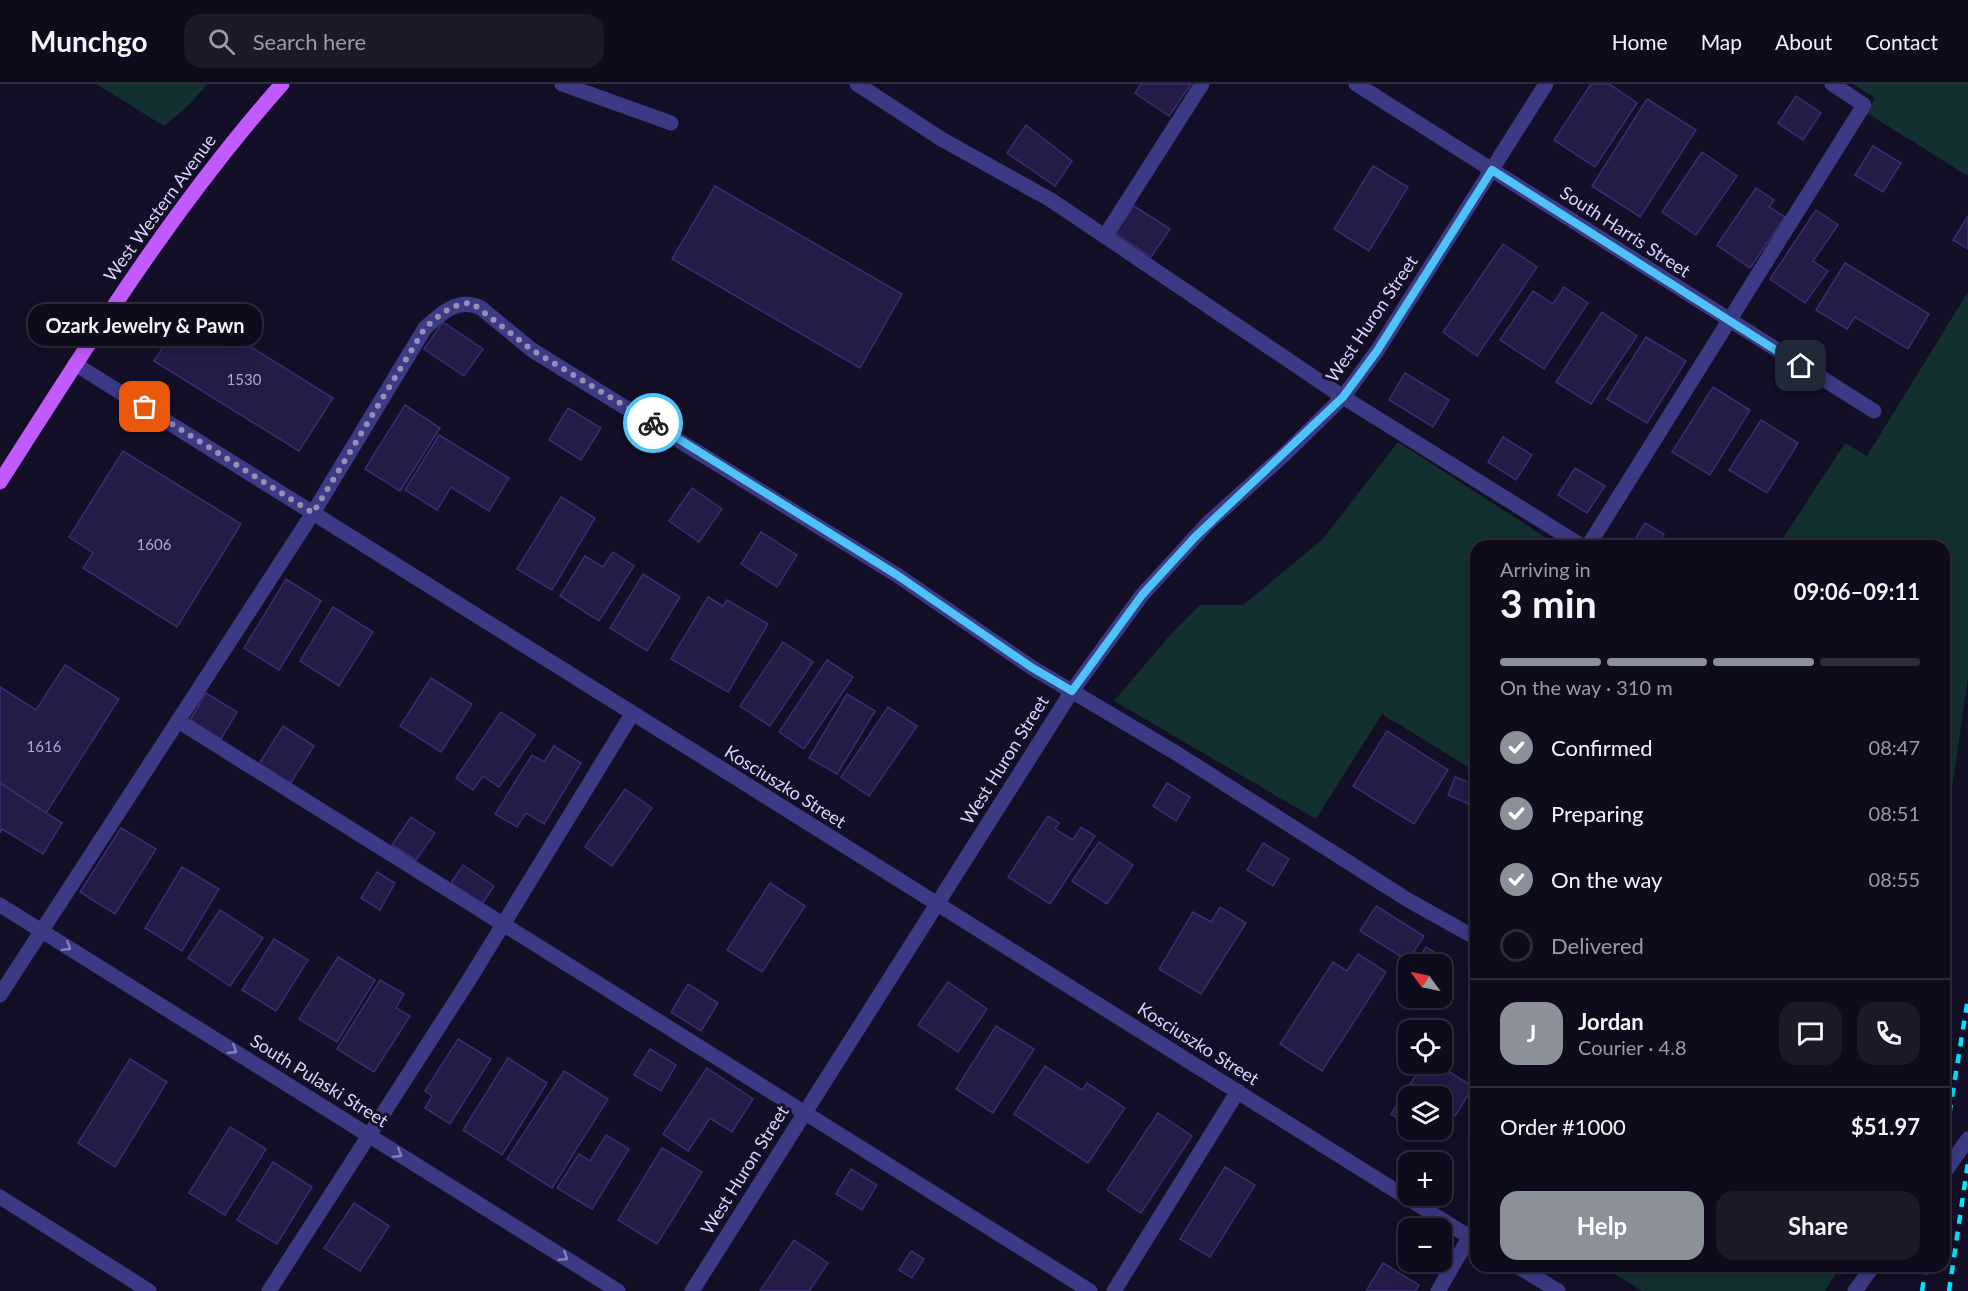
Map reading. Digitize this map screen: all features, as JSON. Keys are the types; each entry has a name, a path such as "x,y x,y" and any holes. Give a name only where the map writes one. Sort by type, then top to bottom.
{"main road":[{"name":"West Western Avenue","path":"0,482 75,363 198,184 282,84"}],"street":[{"path":"562,84 671,123"},
{"path":"857,84 943,140 1052,200 1343,397 1572,540"},
{"path":"1105,236 1202,84"},
{"name":"South Harris Street","path":"1356,84 1728,321 1874,411"},
{"name":"West Huron Street","path":"692,1291 1072,691 1142,595 1186,547 1343,397 1377,351 1546,84"},
{"path":"1592,540 1864,105 1832,84"},
{"path":"0,995 40,930 313,513 425,328 440,315 461,303 472,303 532,350 747,480 897,575 1031,667 1176,753 1408,900 1470,935"},
{"name":"Kosciuszko Street","path":"75,363 1238,1092 1470,1233"},
{"path":"269,1291 369,1136 632,714"},
{"path":"178,721 1090,1291"},
{"name":"South Pulaski Street","path":"0,905 618,1291"},
{"path":"1114,1291 1238,1092"},
{"path":"1950,1164 1968,1139"},
{"path":"0,1197 149,1291"},
{"path":"1438,1291 1470,1241"},
{"path":"1527,1272 1558,1291"},
{"path":"1855,1291 1869,1272"}],"green space":[{"path":"96,84 207,84 191,103 164,126"},
{"path":"1853,84 1968,84 1968,176 1867,113 1875,98"},
{"path":"1968,292 1968,677 1950,802 1950,540 1782,540 1845,443 1867,456"},
{"path":"1398,442 1550,540 1470,540 1470,768 1382,714 1316,819 1114,701 1171,634 1200,605 1243,605 1322,540"},
{"path":"1612,1272 1837,1272 1825,1291 1642,1291"}],"building":[{"path":"1141,84 1191,84 1169,116 1135,93"},
{"path":"1591,84 1609,84 1637,103 1595,167 1554,140"},
{"path":"1796,96 1821,113 1803,140 1778,123"},
{"path":"1647,99 1696,130 1640,217 1592,186"},
{"path":"1026,125 1072,161 1055,186 1007,153"},
{"path":"1873,146 1901,163 1883,192 1855,175"},
{"path":"1702,152 1737,176 1696,235 1662,212"},
{"path":"1373,166 1408,187 1369,251 1334,229"},
{"path":"715,186 902,294 860,368 672,259"},
{"path":"1756,188 1774,200 1769,207 1785,217 1750,268 1717,245"},
{"path":"1134,206 1170,229 1151,257 1115,233"},
{"path":"1816,210 1838,225 1813,261 1828,271 1805,303 1770,279"},
{"path":"1968,216 1968,249 1953,240"},
{"path":"1503,244 1537,267 1477,356 1443,332"},
{"path":"1845,263 1929,314 1908,349 1855,317 1847,329 1816,310"},
{"path":"1564,287 1588,303 1544,369 1500,340 1533,291 1553,304"},
{"path":"188,308 333,398 299,451 154,361"},
{"path":"1602,312 1637,336 1591,404 1556,382"},
{"path":"443,322 483,349 464,376 424,349"},
{"path":"1646,337 1686,361 1647,423 1607,399"},
{"path":"1405,373 1449,400 1433,427 1389,400"},
{"path":"1713,387 1750,410 1710,475 1672,452"},
{"path":"405,405 440,428 400,491 365,469"},
{"path":"568,408 601,428 581,460 549,440"},
{"path":"1761,420 1798,443 1767,493 1729,470"},
{"path":"439,435 509,478 489,511 451,487 437,510 405,490"},
{"path":"1503,437 1532,455 1516,480 1488,462"},
{"path":"123,451 241,524 177,627 83,568 93,553 69,537"},
{"path":"1575,468 1605,486 1587,513 1558,495"},
{"path":"692,488 722,509 699,542 669,521"},
{"path":"561,497 595,518 552,590 517,569"},
{"path":"1645,523 1664,534 1660,540 1635,540"},
{"path":"761,532 797,555 777,587 741,564"},
{"path":"613,552 634,566 599,621 560,596 585,556 603,567"},
{"path":"643,574 680,597 647,651 610,628"},
{"path":"286,579 321,601 279,670 244,648"},
{"path":"708,597 723,606 727,600 768,624 728,692 671,659"},
{"path":"333,607 373,632 339,686 300,661"},
{"path":"783,642 813,662 770,726 740,706"},
{"path":"827,660 853,677 804,749 779,732"},
{"path":"65,665 119,699 46,813 0,783 0,687 36,710"},
{"path":"431,678 472,704 441,752 400,726"},
{"path":"206,693 237,712 221,739 190,720"},
{"path":"847,694 875,711 837,774 809,758"},
{"path":"888,707 917,726 869,796 841,777"},
{"path":"501,712 535,735 499,787 483,776 473,790 456,778"},
{"path":"283,726 314,746 290,784 259,764"},
{"path":"1387,731 1448,770 1414,824 1353,786"},
{"path":"554,746 581,763 544,824 526,813 517,827 495,814 532,755 544,762"},
{"path":"1455,777 1470,783 1470,804 1448,795"},
{"path":"0,783 62,823 43,854 2,829 0,833"},
{"path":"1167,783 1190,797 1176,821 1153,806"},
{"path":"625,789 652,808 612,866 585,847"},
{"path":"1048,816 1059,823 1055,829 1073,840 1081,827 1095,836 1050,904 1008,877"},
{"path":"411,817 435,833 416,860 392,845"},
{"path":"121,828 156,849 115,914 80,892"},
{"path":"1099,842 1133,865 1107,904 1072,881"},
{"path":"1263,843 1289,859 1273,886 1247,870"},
{"path":"463,865 494,886 482,904 451,883"},
{"path":"182,867 219,889 182,951 145,928"},
{"path":"377,872 395,883 380,910 361,898"},
{"path":"770,883 805,906 762,972 727,950"},
{"path":"1376,906 1424,936 1412,954 1398,955 1360,931"},
{"path":"1220,907 1246,923 1201,994 1159,969 1193,912 1211,922"},
{"path":"220,910 263,938 230,986 188,958"},
{"path":"274,939 308,960 276,1011 242,990"},
{"path":"1426,947 1438,954 1421,954"},
{"path":"1358,954 1386,972 1322,1071 1280,1044 1333,962 1347,971"},
{"path":"338,957 375,980 337,1042 299,1019"},
{"path":"380,980 404,994 396,1008 410,1016 374,1072 337,1049"},
{"path":"948,982 987,1009 958,1052 918,1025"},
{"path":"688,984 718,1003 701,1031 671,1012"},
{"path":"996,1026 1034,1049 993,1113 956,1089"},
{"path":"458,1039 491,1059 450,1124 425,1108 432,1096 425,1091"},
{"path":"650,1049 676,1065 661,1091 634,1075"},
{"path":"508,1058 547,1083 502,1155 463,1130"},
{"path":"130,1059 167,1082 115,1167 78,1143"},
{"path":"1045,1066 1082,1090 1087,1083 1125,1108 1088,1163 1014,1114"},
{"path":"707,1068 753,1099 732,1132 710,1118 688,1151 663,1134"},
{"path":"564,1071 608,1099 552,1188 507,1159"},
{"path":"1417,1074 1452,1074 1470,1085 1470,1092 1455,1116 1452,1114 1452,1086 1409,1086"},
{"path":"1398,1103 1398,1119 1391,1114"},
{"path":"1158,1113 1192,1136 1141,1213 1107,1190"},
{"path":"230,1127 266,1149 225,1215 189,1193"},
{"path":"606,1135 629,1149 592,1209 557,1188 579,1154 590,1161"},
{"path":"662,1148 702,1172 657,1244 618,1220"},
{"path":"273,1162 312,1187 277,1244 237,1220"},
{"path":"1225,1167 1255,1185 1210,1257 1180,1239"},
{"path":"851,1169 877,1185 862,1210 836,1194"},
{"path":"354,1203 389,1226 360,1271 324,1248"},
{"path":"794,1240 828,1263 809,1291 760,1291"},
{"path":"911,1251 924,1259 912,1278 899,1270"},
{"path":"1383,1263 1419,1285 1415,1291 1366,1291"}],"railway":[{"path":"1950,1110 1968,998"},
{"path":"1949,1291 1968,1162"},
{"path":"1922,1291 1925,1272"}],"way so far":[{"path":"145,407 313,513 425,328 440,315 461,303 472,303 532,350 653,423"}],"place":[{"name":"Ozark Jewelry & Pawn","path":"145,407"}],"route":[{"path":"653,423 897,575 1031,667 1072,691 1142,595 1195,537 1343,397 1377,351 1492,170 1801,366"}]}
